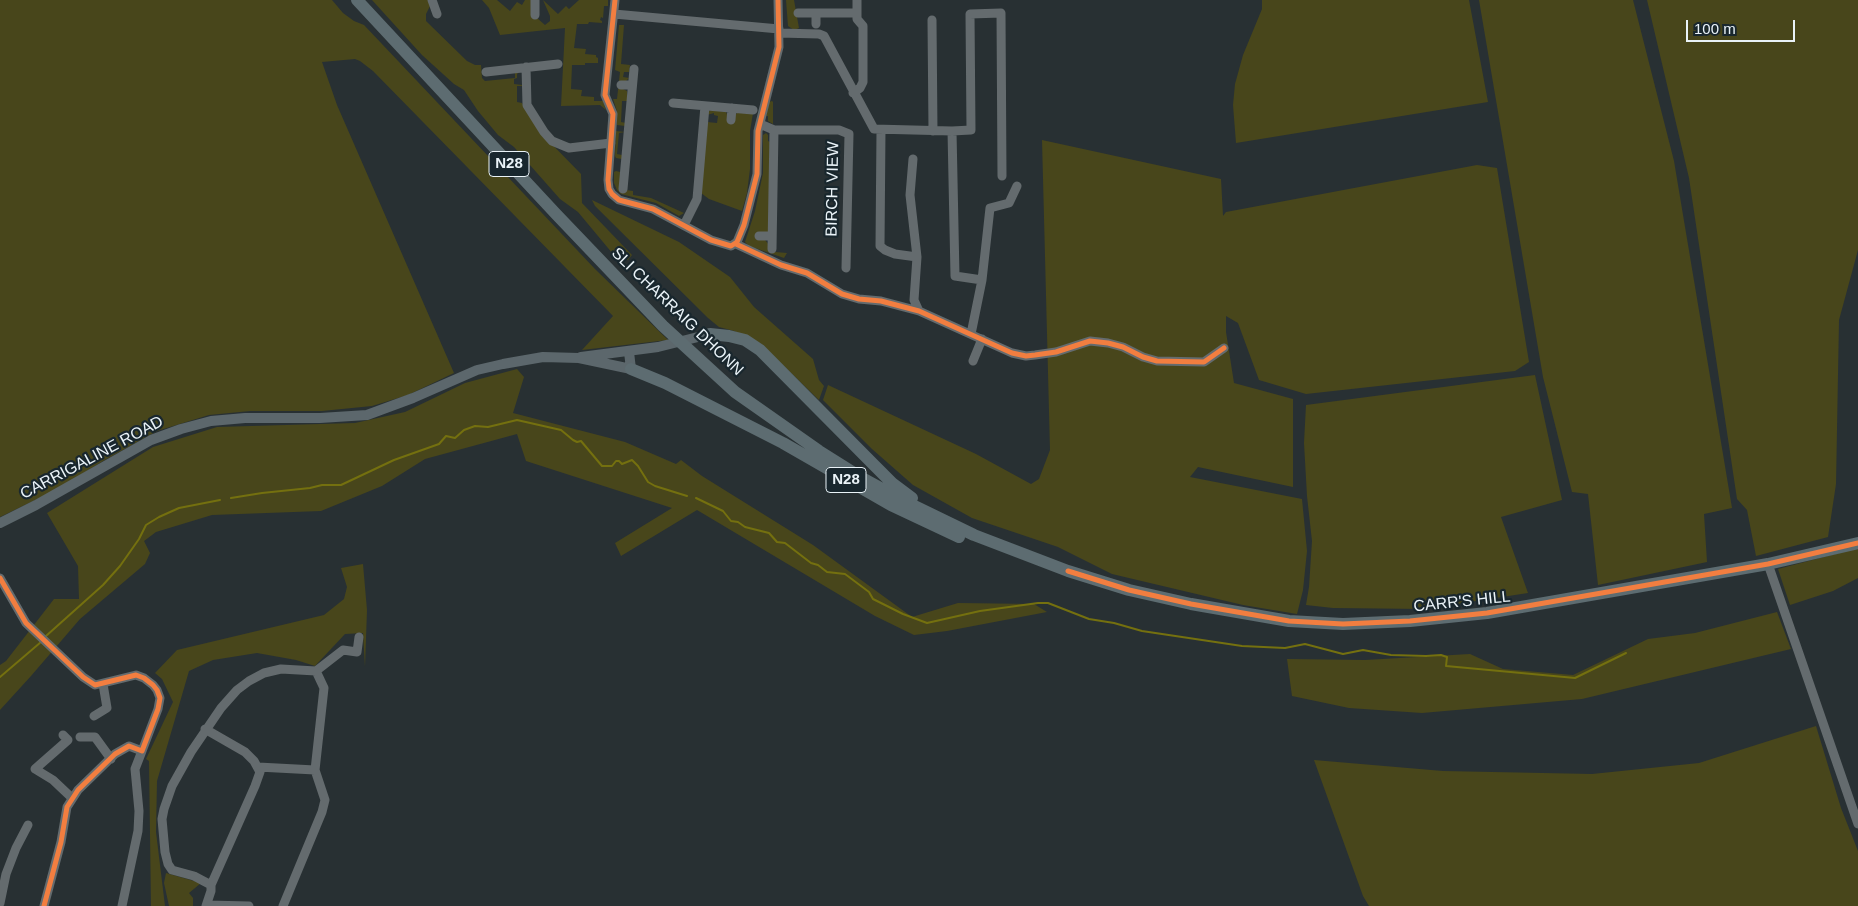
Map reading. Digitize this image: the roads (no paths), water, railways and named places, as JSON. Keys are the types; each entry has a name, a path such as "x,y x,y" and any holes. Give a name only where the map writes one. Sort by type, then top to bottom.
{"highway":[{"name":"SLI CHARRAIG DHONN","path":"357,0 663,326 735,392 862,478 908,503 974,535 1068,571"},
{"name":"N28","path":"710,334 745,340 760,350 864,455 910,497 960,522 1049,559 1068,571"},
{"name":"N28","path":"631,369 666,383 783,443 891,505 943,530 1003,555 1041,566 1068,571"},
{"name":"CARR'S HILL","path":"1068,571 1129,590 1191,604 1289,620 1343,624 1487,613 1570,600 1768,564 1858,543"}],"main road":[{"name":"CARRIGALINE ROAD","path":"0,523 36,505 151,440 211,421 245,418 320,418 367,414 412,398 477,370 543,357 579,358 628,352 710,334"},
{"path":"628,352 631,369"},
{"name":"CARRIGALINE ROAD","path":"579,358 631,369"}],"street":[{"path":"432,0 437,14"},
{"path":"535,0 535,15"},
{"path":"615,0 605,95 613,114 608,184 616,197 623,201 653,209 713,241 728,246 736,244 781,265 807,273 842,294 919,311 1012,353 1026,356 1056,352 1090,341 1108,342 1157,361 1204,362 1224,348"},
{"path":"736,244 749,211 757,174 757,139 760,124 757,111 777,61 779,31 778,0"},
{"path":"853,93 860,88 863,82 863,26 857,19 857,0"},
{"path":"798,13 857,13"},
{"path":"816,13 816,24"},
{"path":"614,14 819,34 824,36 853,93 872,127 876,130 952,131 972,130 970,14 1001,13 1002,176"},
{"path":"932,20 933,131"},
{"path":"486,72 558,64"},
{"path":"526,67 527,105 552,141 570,148 611,142"},
{"path":"623,189 634,69"},
{"path":"621,85 632,86"},
{"path":"673,103 757,111"},
{"path":"684,225 697,199 705,106"},
{"path":"731,120 732,108"},
{"name":"BIRCH VIEW","path":"760,124 774,130 839,130 849,134 847,264 857,260"},
{"path":"772,249 774,130"},
{"path":"881,130 880,246 895,254 917,257"},
{"path":"952,131 955,276 982,280"},
{"path":"913,159 910,195 917,257 914,300 919,311"},
{"path":"608,164 625,165"},
{"path":"971,334 982,280 990,208 1009,203 1016,186"},
{"path":"759,236 772,236"},
{"path":"973,361 982,339"},
{"path":"1768,564 1858,824"},
{"path":"0,578 31,628 84,677 95,685 136,675 144,678 157,690 160,698 158,709 135,769 139,812 138,831 122,906"},
{"path":"211,885 194,876 176,872 170,868 166,858 162,818 172,786 205,729 237,690 249,681 264,673 281,669 290,668 316,671 343,650 357,652 358,637"},
{"path":"283,906 322,812 325,800 315,770 324,688 316,671"},
{"path":"94,716 107,708 104,684"},
{"path":"205,729 245,752 258,767 259,776 211,885 206,905 249,906"},
{"path":"80,737 95,737 111,759"},
{"path":"68,740 35,769 53,780 72,798"},
{"path":"44,906 61,842 67,807 72,798 78,790 124,748 129,746 142,750"},
{"path":"258,767 315,770"},
{"path":"0,903 6,874 16,848 28,825"}],"waterway":[{"path":"231,498 322,485 341,485 394,460 439,444 446,436 455,438 464,430 475,426 488,427 517,420 561,430 573,440 581,441 602,466 612,466 616,461 622,464 632,460 648,482 687,496"},
{"path":"696,498 723,511 731,521 738,522 745,527 769,533 777,542 785,543 811,563 818,565 827,572 845,574 869,592 873,599 903,614 927,623 980,611 1048,603 1089,619 1114,623 1142,631 1242,646 1285,648 1305,644 1343,654 1363,650 1391,655 1441,655 1447,657 1446,666 1575,678 1626,653"},
{"path":"46,636 103,585 120,566 139,539 146,525 179,508 220,500"},
{"path":"0,677 41,642"}]}
